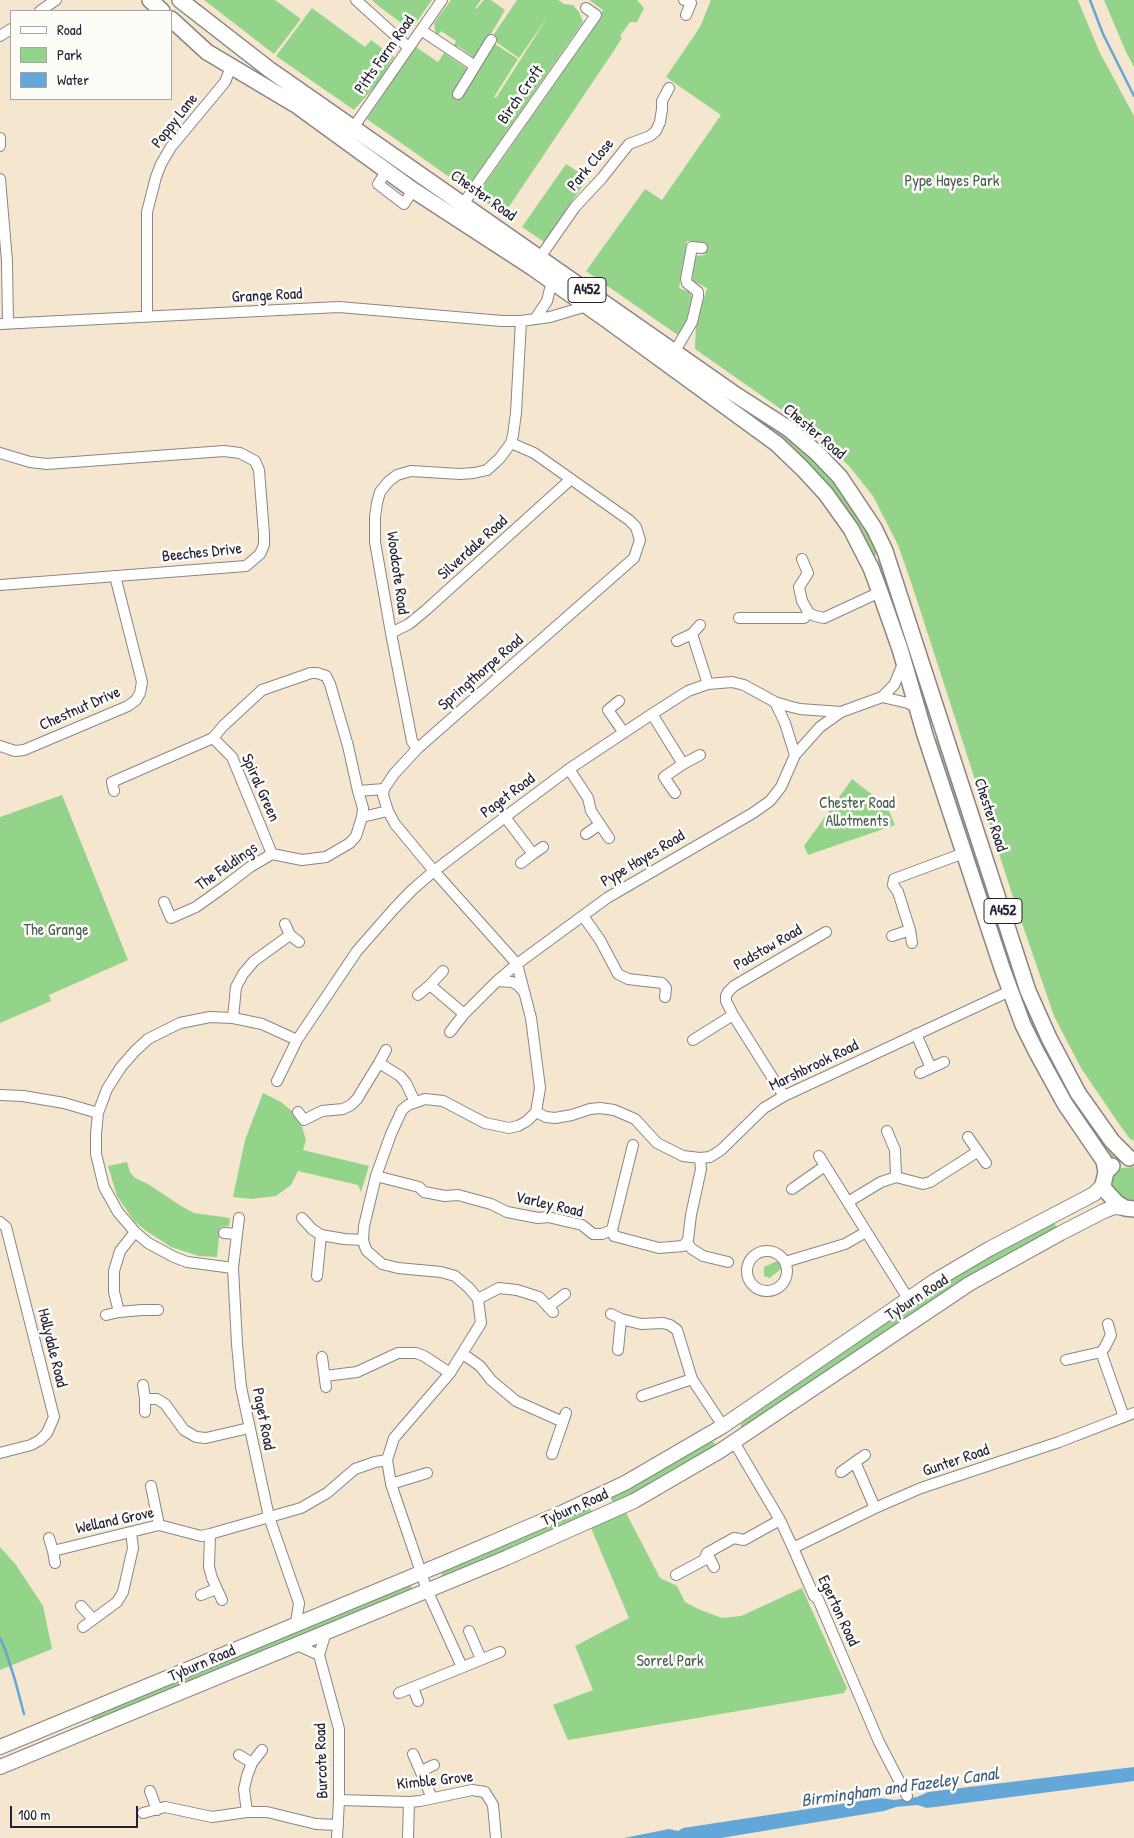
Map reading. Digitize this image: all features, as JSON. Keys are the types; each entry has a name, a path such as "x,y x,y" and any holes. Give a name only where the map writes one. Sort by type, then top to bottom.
{"highway":[{"path":"150,0 161,10"},
{"name":"Chester Road","path":"180,0 280,77 463,204 537,263 611,314 740,418 777,444 804,469 826,494 851,529 871,568 880,592 964,853 1023,1025 1065,1104 1104,1161 1105,1179 1111,1198 1131,1209"},
{"name":"Chester Road","path":"172,20 207,52 296,105 413,190 537,263 552,281 587,306 611,314 675,351 789,429 817,453 840,477 874,528 885,552 1032,998 1049,1038 1078,1092 1112,1141 1132,1159"},
{"path":"197,43 212,25"},
{"path":"270,89 280,77"},
{"path":"740,418 750,404"},
{"path":"902,656 916,644"},
{"path":"925,734 943,729"},
{"path":"1105,1179 1112,1166 1132,1159"}],"main road":[{"name":"Tyburn Road","path":"0,1747 561,1513 625,1483 723,1426 933,1282 989,1249 1094,1194 1105,1179"},
{"name":"Tyburn Road","path":"0,1766 18,1761 610,1513 684,1473 734,1442 969,1284 1062,1232 1104,1211 1114,1207 1131,1209"},
{"path":"723,1426 734,1442"}],"street":[{"path":"41,10 56,0"},
{"path":"356,0 408,47"},
{"name":"Pitts Farm Road","path":"353,128 442,0"},
{"path":"684,0 690,4 686,15"},
{"name":"Birch Croft","path":"463,204 596,15 586,8"},
{"path":"421,30 475,66"},
{"path":"458,94 492,40"},
{"name":"Poppy Lane","path":"147,317 147,212 161,164 171,147 224,82 231,67"},
{"name":"Park Close","path":"537,263 576,207 629,144 650,136 656,130 660,122 662,101 669,88"},
{"path":"0,138 0,146"},
{"path":"0,179 7,261 4,324"},
{"path":"675,351 692,322 698,297 698,292 687,283 686,279 692,247 702,248"},
{"path":"535,319 547,301 552,281"},
{"name":"Grange Road","path":"4,324 339,307 482,320 521,321 550,317 587,306"},
{"name":"Woodcote Road","path":"418,749 412,741 376,542 375,517 380,492 397,474 411,471 460,474 487,470 500,458 511,443 516,413 521,321"},
{"name":"Springthorpe Road","path":"384,789 394,774 418,749 634,558 640,540 636,527 629,520 534,454 511,443"},
{"name":"Beeches Drive","path":"0,453 30,462 47,464 224,451 240,453 255,461 259,470 264,534 264,545 260,554 246,566 0,585"},
{"name":"Silverdale Road","path":"391,633 409,624 426,610 571,479"},
{"path":"802,559 808,573 799,586 802,601 809,613 815,616 824,618 880,592"},
{"name":"Chestnut Drive","path":"0,746 15,751 24,750 128,706 136,700 140,693 142,682 115,576"},
{"path":"739,618 804,618 809,613"},
{"path":"677,641 692,634 700,626"},
{"path":"692,634 708,684"},
{"path":"882,697 894,685 902,656"},
{"path":"114,791 112,782 214,738 223,726 262,690 311,673 317,673 326,676 330,684 363,808 362,818 388,811"},
{"name":"Paget Road","path":"277,1081 297,1040 357,951 392,911 434,871 504,817 569,769 652,714 688,691 708,684 732,682 744,685 776,702 800,709 841,712"},
{"path":"882,697 908,703 917,708"},
{"name":"Pype Hayes Road","path":"450,1032 464,1014 517,964 618,890 770,801 782,787 795,755 820,727 841,712 882,697"},
{"path":"620,702 608,710 624,733"},
{"path":"776,702 795,755"},
{"path":"652,714 683,764"},
{"name":"Spiral Green","path":"214,738 232,757 272,854"},
{"path":"675,793 664,776 700,755"},
{"path":"569,769 588,798 591,811 599,825 609,838"},
{"path":"358,791 384,789 383,795 388,811 395,824 517,964 525,992 536,1049 540,1088 536,1112 527,1121 518,1126 509,1128 485,1123 443,1101 425,1100 415,1102 402,1110 396,1120 376,1176 364,1226 364,1243 367,1251 382,1264 398,1268 441,1272 455,1276 478,1299 481,1323 450,1374 394,1438 387,1460 391,1484 427,1590 462,1667"},
{"path":"504,817 533,854"},
{"name":"The Feldings","path":"164,902 171,918 196,907 250,866 272,854 302,860 326,856 344,848 350,843 356,836 362,818"},
{"path":"586,834 599,825"},
{"path":"521,863 543,847"},
{"path":"912,943 910,930 898,892 893,885 894,878 964,853"},
{"path":"582,916 600,940 617,979 662,983 666,988 665,996"},
{"path":"285,924 290,935 299,942"},
{"path":"892,936 910,930"},
{"name":"Padstow Road","path":"784,1096 733,1015 726,1001 728,992 730,989 826,932"},
{"path":"233,1018 236,987 242,974 254,961 290,935"},
{"path":"418,995 443,971"},
{"path":"497,981 512,982 525,992"},
{"path":"430,985 464,1014"},
{"name":"Marshbrook Road","path":"700,1158 710,1157 721,1150 764,1108 784,1096 1010,991"},
{"path":"693,1040 733,1015"},
{"path":"233,1268 187,1262 148,1243 135,1232 118,1212 104,1187 96,1154 98,1113 107,1089 121,1067 148,1039 180,1023 210,1018 233,1018 262,1024 297,1040"},
{"path":"916,1034 931,1068"},
{"path":"303,1120 322,1111 343,1109 351,1105 357,1099 386,1050"},
{"path":"920,1074 944,1062"},
{"path":"379,1063 400,1076 406,1083 415,1102"},
{"path":"0,1095 32,1097 64,1103 98,1113"},
{"path":"536,1112 546,1117 556,1118 590,1109 614,1110 635,1119 657,1143 683,1156 700,1158 701,1168 687,1242 692,1249 703,1256 728,1262"},
{"path":"887,1131 895,1150 896,1177"},
{"path":"968,1137 986,1164"},
{"path":"612,1230 628,1184 633,1145"},
{"path":"848,1202 882,1182 896,1177 923,1184 930,1182 977,1152"},
{"path":"819,1156 909,1300"},
{"path":"792,1189 825,1166"},
{"name":"Varley Road","path":"376,1176 419,1186 424,1192 445,1196 458,1195 491,1204 507,1212 538,1218 548,1217 582,1225 594,1234 602,1234 612,1230 614,1236 659,1248 683,1246 687,1242"},
{"name":"Paget Road","path":"239,1218 233,1268 241,1387 269,1517 300,1603"},
{"path":"302,1218 312,1229 321,1235 364,1243"},
{"name":"Hollydale Road","path":"0,1222 6,1227 54,1417 47,1433 40,1440 30,1445 0,1453"},
{"path":"119,1312 114,1292 114,1271 120,1251 135,1232"},
{"path":"785,1262 845,1244 866,1232"},
{"path":"224,1233 237,1234"},
{"path":"317,1276 321,1235"},
{"path":"478,1299 499,1288 517,1290 539,1297 551,1310 565,1294"},
{"path":"106,1315 119,1312 158,1310"},
{"path":"611,1314 621,1319 641,1324 663,1323 677,1330 692,1380 723,1426"},
{"path":"618,1350 621,1319"},
{"path":"1066,1360 1101,1352 1111,1336 1108,1324"},
{"path":"325,1376 357,1372 398,1353 416,1352 450,1374"},
{"path":"1101,1352 1129,1415"},
{"path":"462,1354 480,1366 491,1380 516,1401 565,1417 552,1454"},
{"path":"322,1357 326,1387"},
{"path":"642,1396 692,1380"},
{"path":"143,1385 146,1412"},
{"path":"145,1398 157,1399 165,1404 184,1430 196,1437 206,1438 249,1428"},
{"name":"Gunter Road","path":"793,1548 875,1508 922,1488 1059,1442 1129,1415"},
{"name":"Egerton Road","path":"734,1442 780,1520 814,1596 818,1599 880,1742 908,1796"},
{"path":"841,1472 865,1455"},
{"name":"Welland Grove","path":"53,1551 159,1525 201,1536 210,1534 301,1508 327,1493 355,1469 366,1464 387,1460"},
{"path":"855,1462 875,1508"},
{"path":"391,1484 428,1473"},
{"path":"152,1486 159,1525"},
{"path":"676,1575 704,1560 707,1553 734,1538 744,1540 780,1520"},
{"path":"83,1627 117,1602 123,1592 133,1548 131,1532"},
{"path":"210,1534 209,1567 216,1589 222,1600"},
{"path":"49,1538 55,1563"},
{"path":"707,1553 714,1567"},
{"path":"201,1596 216,1589"},
{"path":"296,1623 300,1603 316,1615"},
{"path":"81,1606 93,1619"},
{"path":"469,1631 480,1659"},
{"path":"297,1644 319,1655 326,1632"},
{"path":"399,1693 500,1652"},
{"name":"Burcote Road","path":"319,1655 339,1729 340,1800 337,1838"},
{"path":"413,1688 418,1701"},
{"path":"246,1812 244,1789 247,1776 252,1764 262,1750"},
{"path":"413,1754 432,1798"},
{"path":"239,1755 252,1764"},
{"path":"421,1771 434,1765"},
{"name":"Kimble Grove","path":"340,1800 409,1802 472,1790 485,1792 493,1804 496,1838"},
{"path":"150,1791 157,1810"},
{"path":"408,1838 409,1802"},
{"path":"143,1813 165,1807 212,1817 246,1812 267,1812 316,1824 338,1825"}],"green space":[{"path":"204,0 275,0 301,19 274,54"},
{"path":"372,0 432,0 411,30"},
{"path":"451,0 481,0 476,9 484,0 491,0 505,10 478,56 474,58 458,46 456,49 453,47 456,41 441,31 436,35 434,23"},
{"path":"517,0 558,0 564,4 573,5 579,12 583,22 470,184 462,186 367,119 416,47 438,62 444,53 466,68 466,73 455,95 461,99 495,44 518,59 494,97 496,98 549,15 519,58 492,37"},
{"path":"589,0 637,0 644,8 637,22 630,22 620,36 622,38 615,49 504,214 480,198 480,191 596,25 595,23 603,10"},
{"name":"Pype Hayes Park","path":"711,0 1078,0 1099,51 1134,116 1134,1141 1130,1139 1081,1068 1054,1016 1013,897 912,585 898,545 873,496 849,466 815,433 695,349 696,324 707,288 693,281 692,278 695,256 705,255 706,243 687,241 679,288 689,292 692,297 685,326 679,336 586,271 645,189 662,200 721,115 666,77 700,27"},
{"path":"1104,0 1134,0 1134,67 1126,52"},
{"path":"312,8 365,47 371,40 394,57 377,84 354,110 276,56"},
{"path":"566,164 588,178 544,242 522,227"},
{"path":"751,410 789,435 837,483 874,541 878,550 873,561 849,516 747,416"},
{"path":"879,558 882,558 907,636 901,637 876,569"},
{"path":"913,650 933,723 928,723 905,653"},
{"path":"941,737 1008,945 1000,948 933,741"},
{"name":"Chester Road Allotments","path":"852,779 887,806 895,825 808,855 804,846"},
{"name":"The Grange","path":"62,795 128,960 49,995 51,1001 0,1023 0,817"},
{"path":"1015,967 1092,1121 1085,1125 1047,1063 1008,969"},
{"path":"263,1093 281,1102 299,1117 306,1140 303,1150 369,1166 361,1192 358,1185 298,1171 291,1185 276,1196 251,1199 233,1197 245,1140"},
{"path":"1103,1135 1120,1156 1110,1163 1096,1141"},
{"path":"127,1162 130,1172 135,1178 148,1184 181,1206 194,1213 230,1218 229,1226 220,1227 217,1257 199,1256 171,1247 134,1221 117,1196 108,1166"},
{"path":"1134,1167 1134,1201 1120,1197 1113,1189 1111,1180 1116,1171 1122,1168"},
{"path":"1054,1222 1057,1228 744,1430 741,1427 741,1423 919,1300 1023,1236"},
{"path":"777,1261 782,1268 770,1278 764,1276 764,1267"},
{"path":"714,1442 716,1446 615,1506 610,1497"},
{"path":"587,1506 592,1511 600,1509 445,1578 442,1577 442,1570"},
{"name":"Sorrel Park","path":"625,1511 660,1578 677,1586 685,1602 698,1609 722,1618 741,1616 802,1588 847,1688 844,1693 568,1740 553,1705 593,1690 575,1646 629,1618 591,1528"},
{"path":"0,1547 16,1565 43,1606 52,1649 0,1670"},
{"path":"409,1584 412,1587 412,1591 95,1724 92,1721 92,1714"}],"water":[{"path":"1134,1767 1134,1781 927,1808 917,1805 896,1807 884,1811 721,1838 624,1838 669,1829 678,1831 683,1828 880,1798 894,1800 917,1797 928,1792"}],"waterway":[{"path":"1090,0 1103,34 1134,96"},
{"path":"0,1638 15,1680 24,1714"}],"water label":[{"name":"Birmingham and Fazeley Canal","path":"900,1788"}]}
